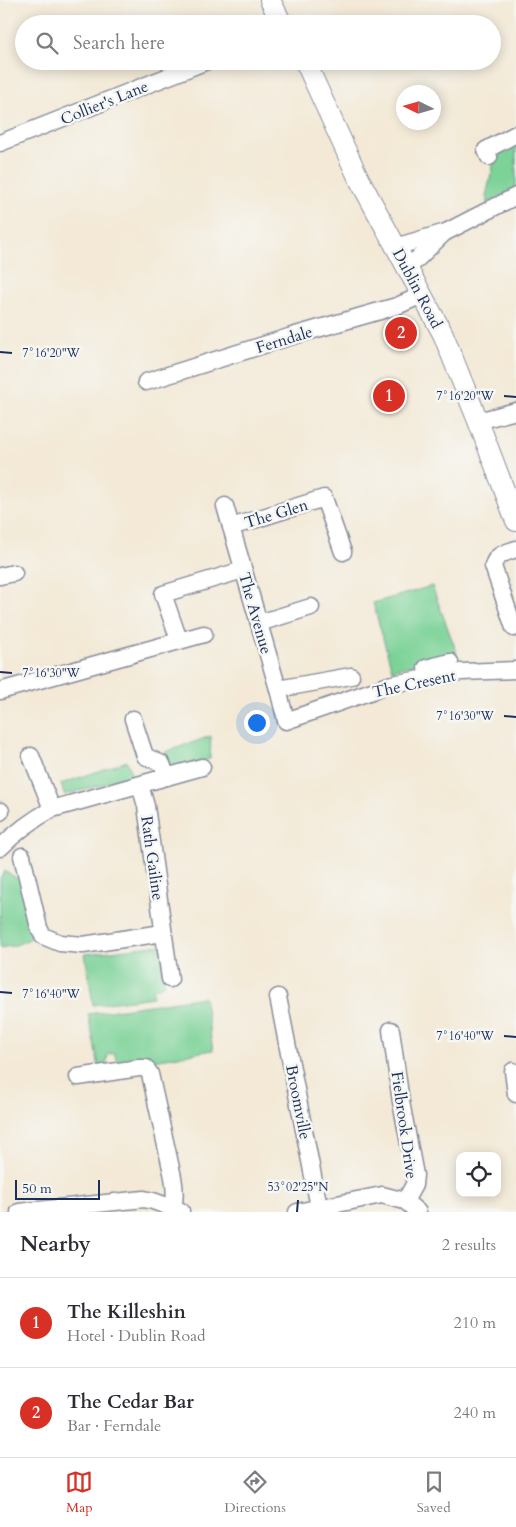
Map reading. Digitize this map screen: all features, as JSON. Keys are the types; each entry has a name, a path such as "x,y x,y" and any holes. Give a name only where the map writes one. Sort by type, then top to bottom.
{"main road":[{"path":"270,0 278,15"},
{"name":"Dublin Road","path":"309,70 358,177 443,334 516,521"}],"street":[{"name":"Collier's Lane","path":"0,143 184,70"},
{"path":"489,157 486,150 516,134"},
{"path":"396,247 446,232 516,196"},
{"path":"407,269 446,232"},
{"name":"Ferndale","path":"146,382 289,337 397,306 422,295"},
{"path":"478,420 516,411"},
{"name":"The Glen","path":"231,527 324,498 343,552"},
{"name":"The Avenue","path":"224,506 286,721"},
{"path":"514,628 492,566 494,559 516,548"},
{"path":"179,640 163,594 244,570"},
{"path":"259,623 311,607"},
{"path":"0,691 204,634"},
{"path":"401,674 426,673 450,662"},
{"name":"The Cresent","path":"286,721 426,673 516,670"},
{"path":"278,688 351,676"},
{"path":"133,719 145,756 162,764 167,777"},
{"path":"31,756 52,809"},
{"path":"0,848 32,820 52,809 202,767"},
{"name":"Rath Gailine","path":"140,785 146,806 170,979"},
{"path":"22,856 39,928 43,936 60,943 83,945 163,933"},
{"name":"Broomville","path":"278,997 319,1207"},
{"name":"Fielbrook Drive","path":"391,1030 401,1102 415,1175 414,1185 405,1201 418,1212"},
{"path":"78,1077 146,1068 150,1074 178,1210"},
{"path":"513,1071 516,1094"},
{"path":"297,1212 382,1195 405,1201"},
{"path":"18,1212 134,1206 144,1199 178,1210"}],"green space":[{"path":"516,139 516,188 487,203 486,196 497,149"},
{"path":"432,586 457,653 392,670 373,603"},
{"path":"211,736 210,759 171,770 165,752"},
{"path":"127,761 132,777 64,795 61,784"},
{"path":"5,871 25,883 34,937 16,945 0,948 0,878"},
{"path":"161,945 165,977 163,985 153,989 153,997 93,1005 85,954"},
{"path":"204,997 213,1050 119,1066 114,1053 108,1055 106,1066 99,1067 88,1014"}],"place":[{"name":"The Cedar Bar","path":"401,333"},
{"name":"The Killeshin","path":"389,396"}]}
